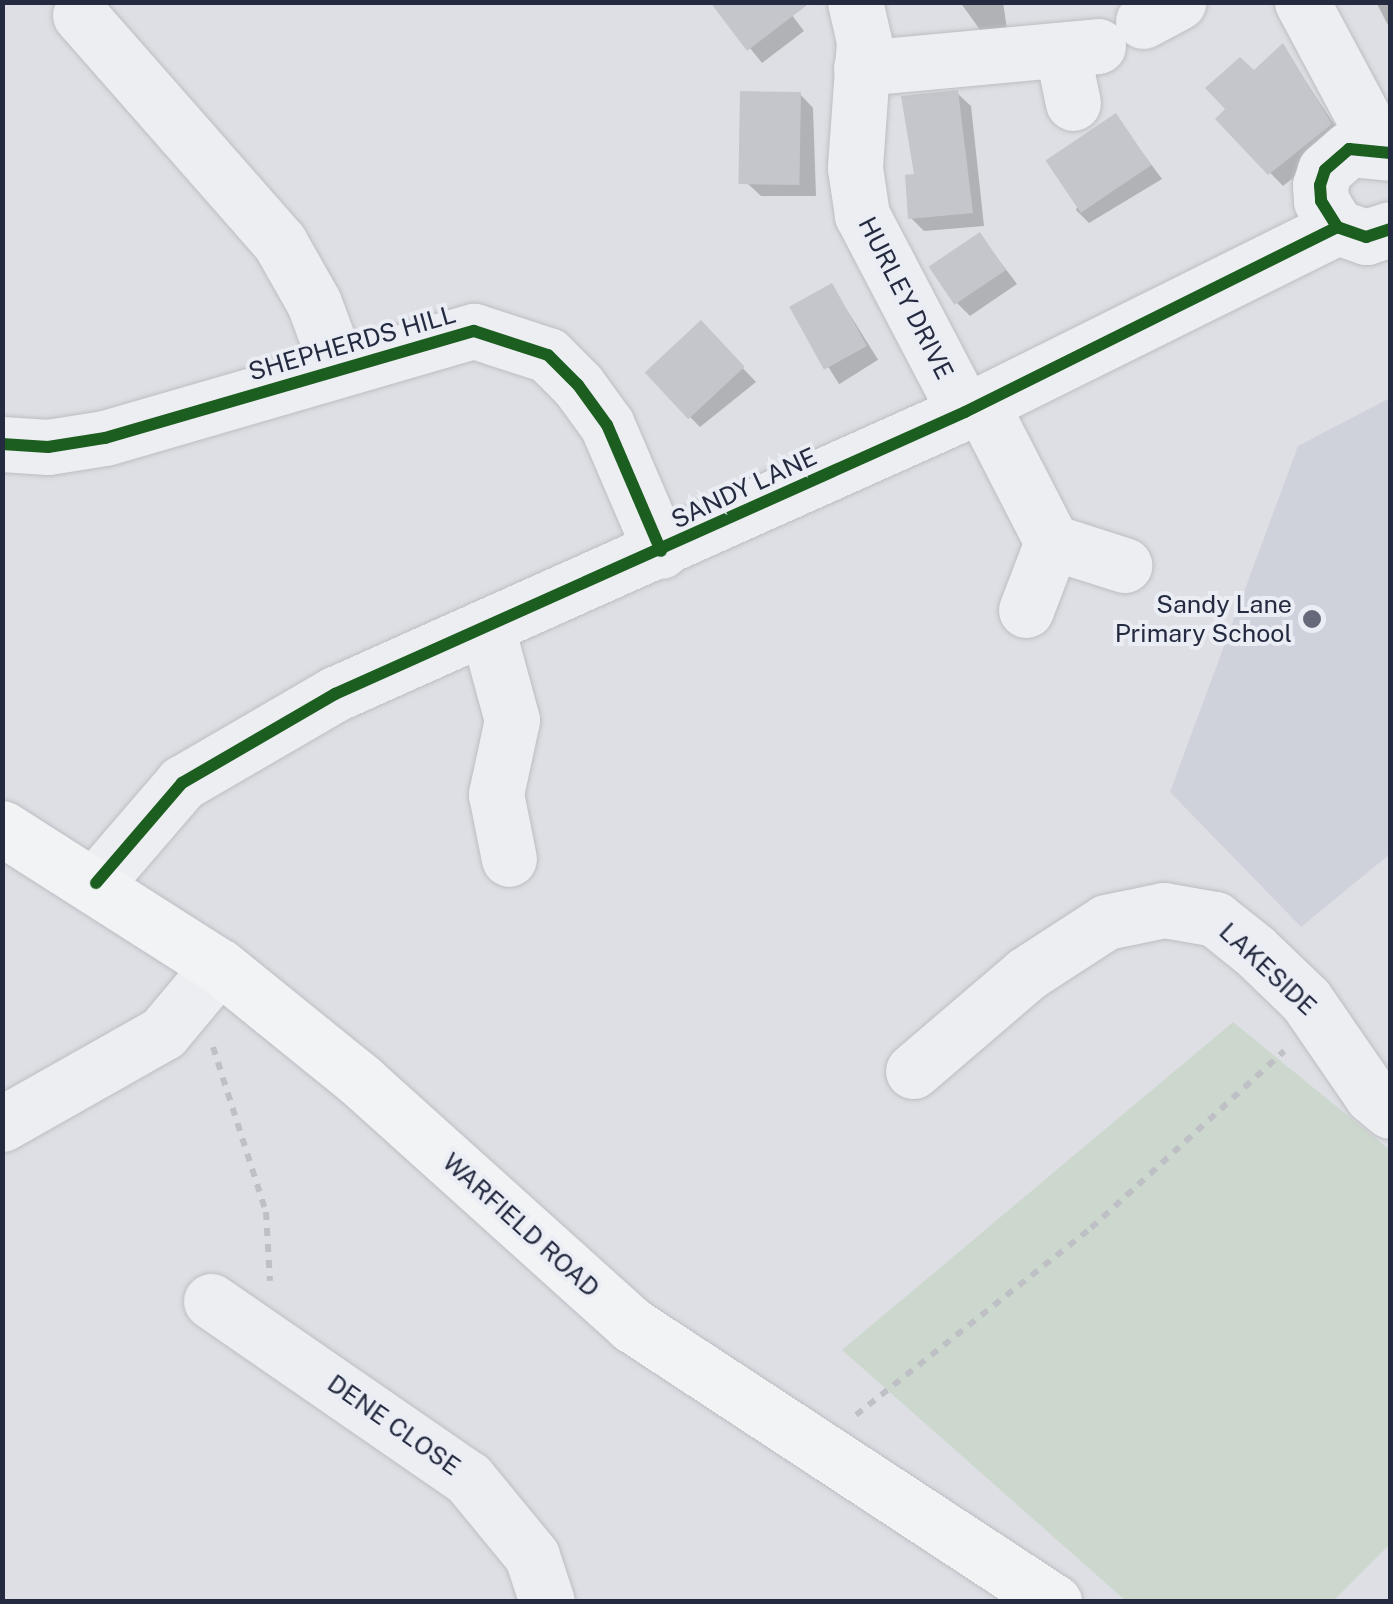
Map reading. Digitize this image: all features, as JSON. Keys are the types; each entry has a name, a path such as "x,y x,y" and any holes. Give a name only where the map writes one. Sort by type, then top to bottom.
{"main road":[{"name":"WARFIELD ROAD","path":"2,828 96,883 218,966 361,1081 632,1325 820,1444 1054,1602"}],"street":[{"name":"HURLEY DRIVE","path":"855,2 864,41 856,168 862,215 1052,542"},
{"path":"1302,2 1385,150"},
{"name":"SHEPHERDS HILL","path":"80,15 280,243 314,303 338,368"},
{"path":"861,68 1120,30"},
{"path":"1073,103 1120,30"},
{"path":"1337,228 1320,201 1325,170 1348,149 1385,150"},
{"name":"SANDY LANE","path":"96,883 182,783 224,754 335,694 973,408 1337,228 1366,237 1390,229"},
{"name":"SHEPHERDS HILL","path":"2,444 48,448 105,438 474,331 548,355 606,425 661,551"},
{"path":"1026,610 1052,542 1124,564"},
{"path":"487,628 512,720 496,794 509,859"},
{"name":"LAKESIDE","path":"913,1072 1026,974 1106,922 1164,910 1215,919 1320,1018 1384,1096"},
{"path":"2,1124 163,1033 218,966"},
{"name":"DENE CLOSE","path":"243,1301 468,1478 532,1556 547,1602"}],"path":[{"path":"820,1444 1091,1228 1320,1018"},
{"path":"208,1032 266,1212 243,1301"}],"shaded area":[{"name":"Sandy Lane Primary School","path":"1390,398 1390,854 1301,927 1170,792 1298,446"},
{"path":"1233,1022 1390,1150 1390,1544 1333,1601 1126,1601 842,1350"}],"building":[{"path":"710,2 811,2 747,51"},
{"path":"1283,43 1332,124 1268,175 1215,119 1225,109 1205,88 1240,57 1254,70"},
{"path":"958,90 973,213 908,219 905,175 914,174 901,96"},
{"path":"740,91 801,92 799,185 738,184"},
{"path":"1116,113 1151,165 1081,213 1046,161"},
{"path":"980,232 1006,270 954,305 929,267"},
{"path":"832,283 867,346 824,370 789,307"},
{"path":"701,320 745,367 688,419 645,373"}],"cycle path":[{"path":"1390,153 1349,149 1325,170 1320,185 1321,201 1337,227 1366,237 1390,229"},
{"path":"96,883 182,783 335,694 965,412 1337,227"},
{"path":"2,444 48,447 105,438 474,331 548,355 578,385 607,425 661,551"}],"place":[{"name":"Sandy Lane Primary School","path":"1312,619"}]}
